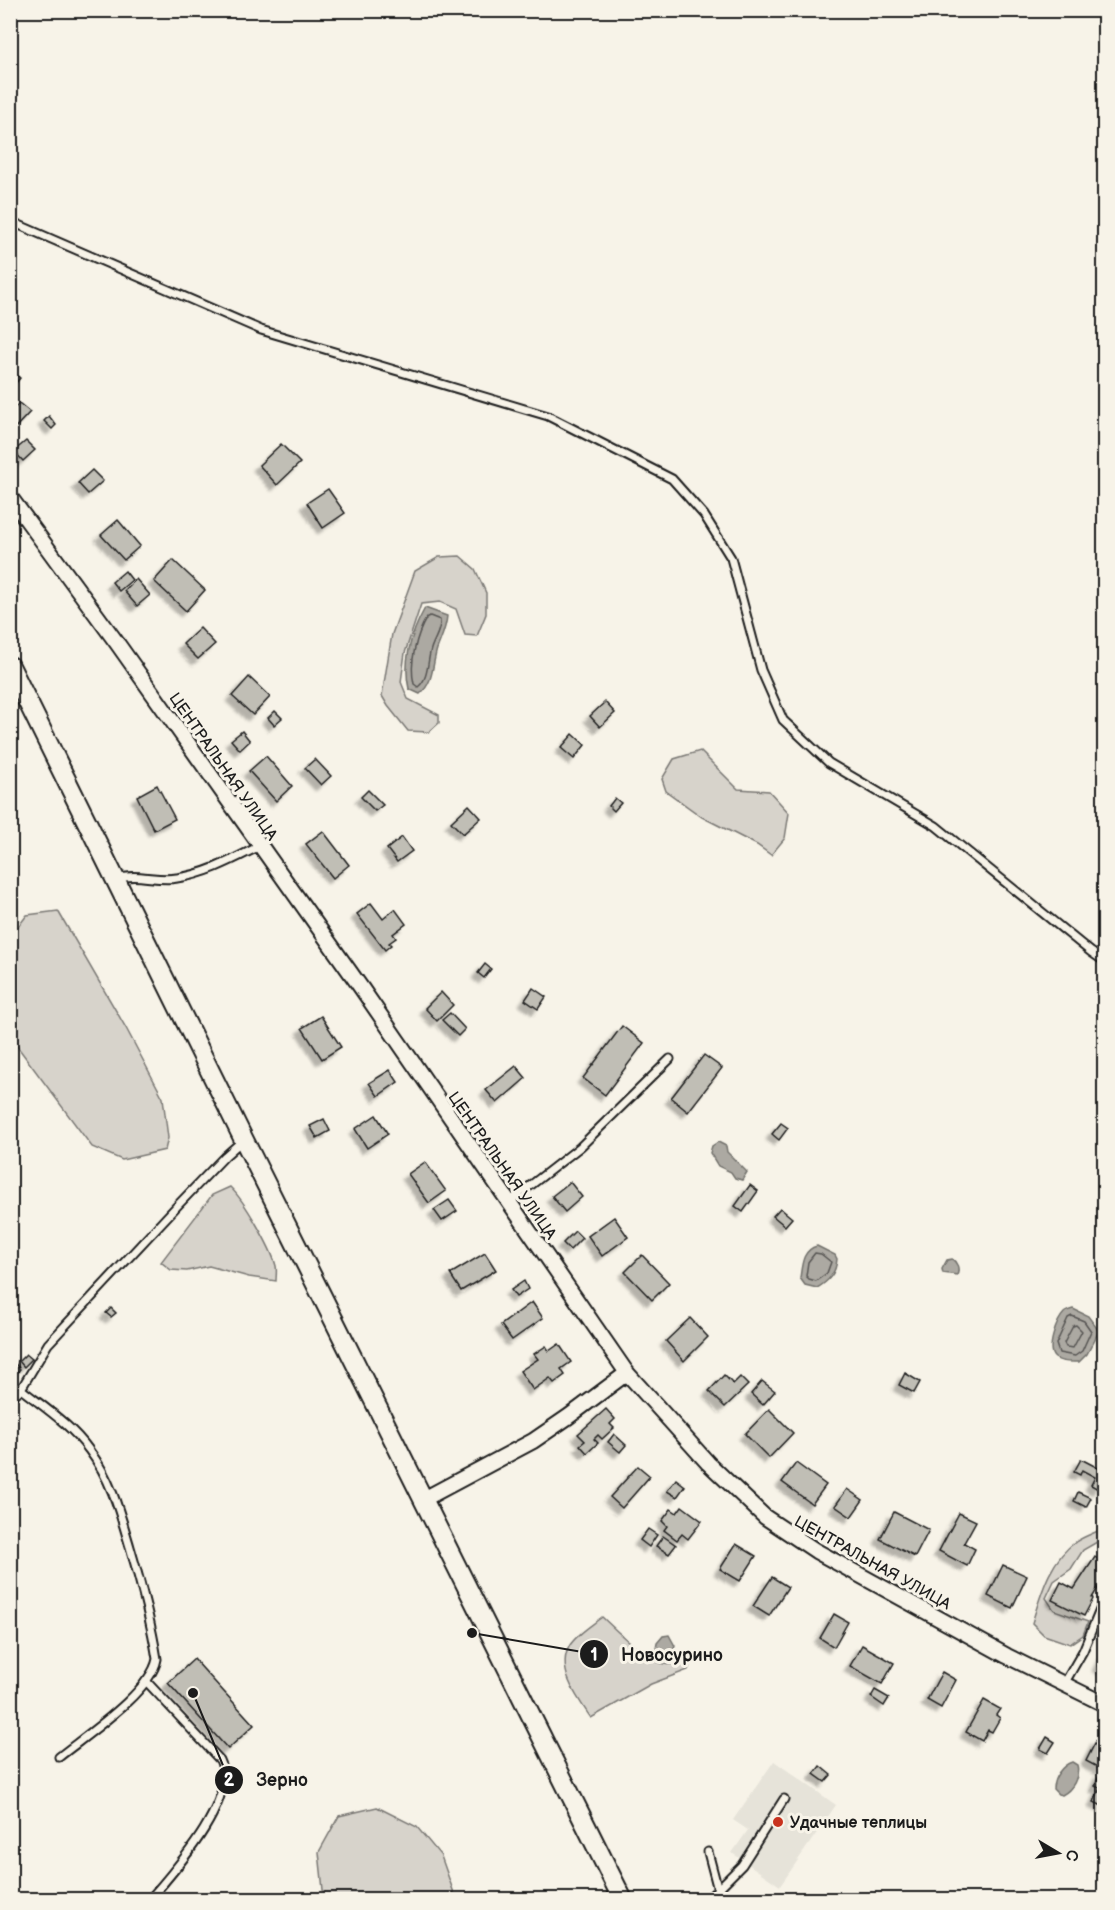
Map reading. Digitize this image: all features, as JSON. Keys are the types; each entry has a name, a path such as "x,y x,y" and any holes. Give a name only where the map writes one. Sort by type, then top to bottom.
{"main road":[{"path":"10,666 623,1899"}],"street":[{"name":"ЦЕНТРАЛЬНАЯ УЛИЦА","path":"10,497 117,643 362,989 627,1373 708,1463 765,1517 786,1533 1007,1656 1104,1704"},
{"path":"424,1499 533,1441 627,1373"}],"lane":[{"path":"10,221 261,330 548,416 672,479 704,515 731,558 761,670 783,720 829,763 936,826 1104,961"},
{"path":"117,880 128,875 176,879 217,867 260,846"},
{"path":"508,1203 580,1147 670,1059"},
{"path":"10,1398 21,1389 48,1344 225,1155 244,1140"},
{"path":"21,1389 78,1436 106,1477 116,1498 152,1628 157,1659 146,1681 116,1712 59,1757"},
{"path":"1064,1684 1083,1651 1104,1600"},
{"path":"146,1681 220,1760 223,1766 222,1788 215,1810 186,1858 149,1899"},
{"path":"707,1899 744,1862 784,1799"},
{"path":"708,1852 718,1890"}],"shaded area":[{"path":"460,556 475,569 486,593 486,614 477,636 465,635 456,609 440,602 421,604 405,653 401,682 408,699 439,715 439,723 429,732 408,731 382,696 392,634 415,571 439,557"},
{"path":"700,751 738,789 769,791 789,813 785,838 771,855 757,845 702,817 666,791 662,779 674,759"},
{"path":"58,911 126,1028 163,1098 168,1138 165,1150 122,1160 92,1147 11,1038 11,936 27,915"},
{"path":"230,1187 269,1247 276,1266 276,1281 249,1277 209,1266 187,1271 171,1270 161,1262 212,1195"},
{"path":"1102,1529 1104,1538 1083,1550 1071,1569 1054,1581 1046,1598 1054,1610 1088,1622 1083,1635 1070,1644 1044,1635 1032,1623 1053,1567 1077,1541"},
{"path":"602,1617 631,1644 656,1661 670,1664 685,1654 692,1660 688,1670 651,1684 591,1718 570,1683 565,1664 566,1654 577,1637"},
{"path":"774,1761 836,1805 780,1886 732,1853 748,1830 733,1820"},
{"path":"377,1807 417,1827 441,1856 455,1896 453,1899 324,1899 319,1852 339,1816"}],"water":[{"path":"425,608 447,616 430,679 420,694 409,689 407,668 412,637"},
{"path":"718,1142 726,1146 727,1152 747,1172 742,1180 718,1166 710,1153 712,1146"},
{"path":"817,1246 835,1255 837,1259 831,1276 817,1288 805,1285 800,1278 806,1254"},
{"path":"952,1259 957,1266 957,1275 943,1273 942,1269 947,1260"},
{"path":"1073,1309 1088,1316 1099,1331 1087,1354 1079,1362 1057,1360 1051,1349 1053,1335 1064,1313"},
{"path":"669,1635 675,1646 671,1656 666,1660 660,1660 655,1654 657,1643 663,1636"},
{"path":"1072,1762 1077,1765 1076,1778 1066,1793 1058,1794 1053,1789 1056,1776"}],"building":[{"path":"10,370 20,378 10,390"},
{"path":"19,403 30,412 10,433 10,413"},
{"path":"49,416 56,425 52,429 44,421"},
{"path":"26,441 35,450 23,461 14,451"},
{"path":"281,444 300,463 277,485 259,465"},
{"path":"92,470 103,481 88,494 78,483"},
{"path":"328,489 345,513 323,528 307,503"},
{"path":"118,520 140,546 124,560 101,535"},
{"path":"173,560 205,590 186,611 154,581"},
{"path":"125,571 132,580 119,591 112,582"},
{"path":"136,579 150,595 137,606 124,591"},
{"path":"200,628 215,644 198,659 183,644"},
{"path":"249,677 270,697 253,715 232,696"},
{"path":"605,702 615,713 600,727 590,716"},
{"path":"275,711 282,718 274,725 268,718"},
{"path":"242,731 250,741 240,750 231,740"},
{"path":"573,734 585,745 574,759 561,748"},
{"path":"266,756 292,786 276,801 249,771"},
{"path":"315,759 331,776 321,785 305,768"},
{"path":"157,785 175,819 154,830 137,796"},
{"path":"368,790 383,805 375,811 361,797"},
{"path":"615,798 621,803 614,811 609,806"},
{"path":"469,805 481,818 463,834 451,822"},
{"path":"323,831 349,865 333,878 306,844"},
{"path":"402,837 412,851 397,862 387,849"},
{"path":"371,903 383,919 395,909 406,924 393,934 396,938 385,950 357,914"},
{"path":"485,964 491,969 484,978 478,973"},
{"path":"533,988 546,997 538,1009 525,1000"},
{"path":"441,992 453,1005 437,1021 425,1008"},
{"path":"450,1013 465,1029 458,1036 442,1020"},
{"path":"321,1016 341,1047 322,1059 302,1028"},
{"path":"622,1026 644,1043 605,1095 583,1078"},
{"path":"704,1055 722,1068 688,1112 671,1098"},
{"path":"516,1066 526,1078 497,1103 486,1090"},
{"path":"390,1070 398,1082 378,1096 369,1083"},
{"path":"376,1115 388,1134 367,1148 355,1129"},
{"path":"324,1119 330,1131 317,1138 310,1126"},
{"path":"781,1123 788,1128 779,1140 772,1134"},
{"path":"425,1162 446,1191 429,1203 408,1174"},
{"path":"570,1182 582,1197 565,1212 552,1196"},
{"path":"750,1185 758,1191 743,1212 735,1206"},
{"path":"449,1200 457,1211 442,1221 434,1210"},
{"path":"780,1208 792,1218 785,1226 773,1216"},
{"path":"614,1217 628,1237 602,1256 588,1236"},
{"path":"575,1231 582,1238 570,1250 563,1243"},
{"path":"485,1253 496,1270 461,1291 450,1274"},
{"path":"642,1255 669,1283 652,1300 625,1272"},
{"path":"524,1281 528,1289 516,1297 511,1290"},
{"path":"532,1302 543,1318 512,1340 501,1325"},
{"path":"111,1308 116,1313 111,1317 106,1313"},
{"path":"690,1318 708,1337 684,1361 666,1341"},
{"path":"559,1344 571,1362 561,1369 565,1375 554,1383 550,1378 533,1390 520,1371 538,1359 534,1354 546,1346 549,1351"},
{"path":"26,1354 32,1359 24,1367 19,1361"},
{"path":"13,1362 20,1369 13,1377 10,1374 10,1365"},
{"path":"905,1373 920,1382 914,1393 899,1385"},
{"path":"724,1375 733,1384 740,1377 748,1385 725,1407 709,1391"},
{"path":"762,1381 775,1391 763,1405 751,1394"},
{"path":"606,1409 615,1419 610,1424 614,1428 602,1439 598,1435 594,1439 598,1443 587,1453 580,1445 585,1441 578,1434"},
{"path":"769,1409 793,1433 769,1458 745,1434"},
{"path":"614,1434 626,1445 620,1452 608,1442"},
{"path":"1081,1459 1104,1471 1104,1477 1098,1489 1091,1485 1095,1477 1082,1470 1080,1475 1074,1472"},
{"path":"796,1463 826,1485 812,1504 782,1482"},
{"path":"638,1466 650,1476 622,1508 610,1497"},
{"path":"676,1479 685,1486 677,1497 667,1491"},
{"path":"847,1489 863,1500 851,1517 835,1506"},
{"path":"1078,1492 1091,1498 1086,1507 1074,1501"},
{"path":"682,1506 702,1521 688,1539 682,1534 677,1540 664,1530 667,1526 662,1521 671,1509 677,1513"},
{"path":"894,1512 929,1530 915,1557 880,1539"},
{"path":"959,1513 976,1521 964,1543 975,1549 967,1566 939,1551"},
{"path":"648,1529 657,1535 649,1547 640,1540"},
{"path":"663,1536 676,1545 669,1554 656,1546"},
{"path":"736,1544 756,1556 740,1581 720,1569"},
{"path":"1095,1557 1104,1563 1104,1578 1084,1616 1052,1600 1061,1582 1074,1589"},
{"path":"1003,1565 1027,1576 1012,1608 988,1596"},
{"path":"772,1577 788,1587 769,1616 753,1606"},
{"path":"834,1614 848,1622 834,1647 820,1638"},
{"path":"862,1645 894,1663 882,1684 850,1666"},
{"path":"1104,1653 1104,1669 1098,1666"},
{"path":"194,1659 254,1725 228,1749 168,1683"},
{"path":"942,1672 956,1680 941,1708 927,1700"},
{"path":"875,1690 889,1698 884,1706 871,1697"},
{"path":"984,1700 1000,1709 996,1715 1000,1718 992,1732 988,1730 982,1741 966,1732"},
{"path":"1047,1737 1055,1742 1048,1753 1040,1749"},
{"path":"1097,1739 1104,1742 1104,1762 1101,1769 1086,1761"},
{"path":"820,1766 831,1775 825,1782 814,1774"},
{"path":"1100,1773 1104,1775 1104,1807 1094,1802 1100,1788 1095,1786"}],"place":[{"name":"Новосурино","path":"472,1633"},
{"name":"Зерно","path":"193,1693"},
{"name":"Удачные теплицы","path":"778,1822"}]}
